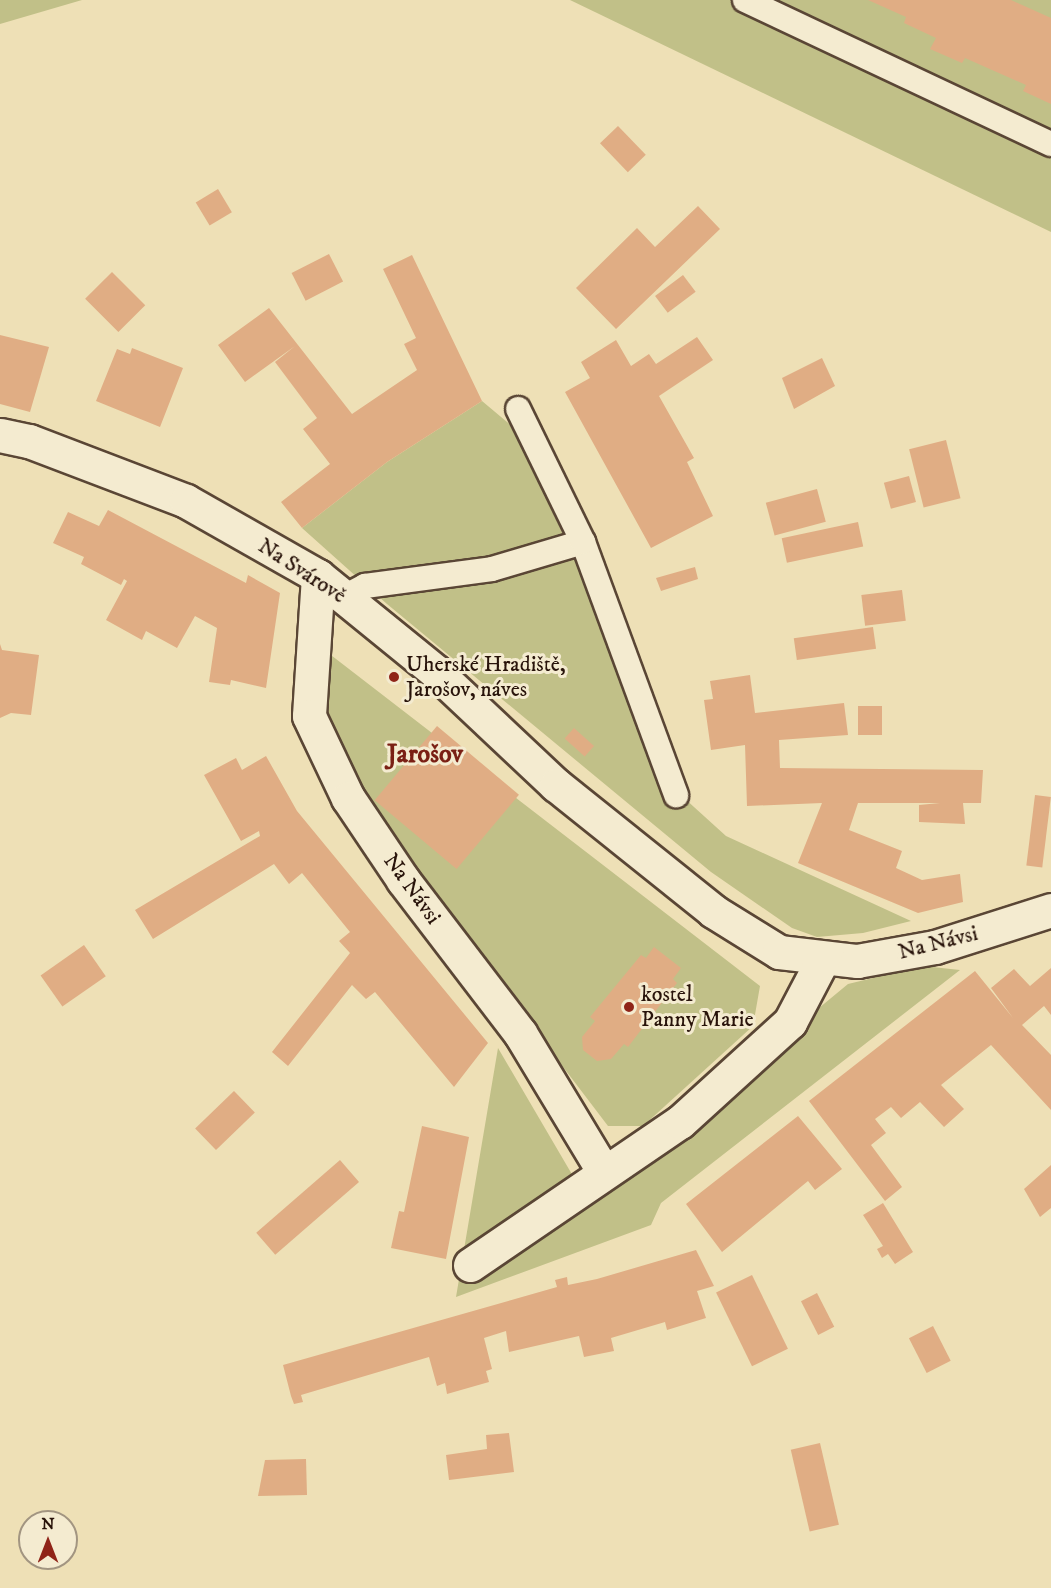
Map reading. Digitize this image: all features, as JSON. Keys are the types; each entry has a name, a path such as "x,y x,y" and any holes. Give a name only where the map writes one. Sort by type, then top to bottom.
{"street":[{"name":"Na Svárově","path":"0,435 29,441 186,501 318,576 436,672 555,785"},
{"name":"Na Návsi","path":"318,576 309,716 348,798 403,880 520,1033 604,1172"},
{"name":"Na Návsi","path":"555,785 713,911 778,952 823,959 857,961 935,947 1051,910"},
{"path":"470,1264 681,1122 790,1022 823,959"}],"lane":[{"path":"746,0 1051,144"},
{"path":"518,409 583,542 676,795"},
{"path":"344,597 365,586 492,569 583,542"}],"shaded area":[{"path":"0,0 82,0 0,24"},
{"path":"570,0 1051,0 1051,232"},
{"path":"482,401 513,427 586,583 662,778 726,836 911,921 863,933 817,937 792,928 711,872 387,604 302,528 387,462"},
{"path":"314,642 760,986 753,1026 643,1126 608,1126 331,762 327,688"},
{"path":"923,966 960,970 661,1203 651,1225 456,1297 498,1048 587,1200 848,984"}],"building":[{"path":"868,0 1011,0 1051,18 1051,104 1023,91 1026,85 965,58 962,63 930,49 936,38 904,23 906,17"},
{"path":"618,126 646,155 628,172 600,143"},
{"path":"218,189 232,212 210,226 196,202"},
{"path":"698,206 720,229 616,329 576,288 637,228 655,247"},
{"path":"329,254 343,282 306,301 292,273"},
{"path":"412,255 482,401 387,462 302,528 281,502 330,464 303,429 317,418 275,362 295,346 245,382 218,345 269,308 352,414 417,370 404,344 416,338 383,269"},
{"path":"112,272 145,305 118,332 85,299"},
{"path":"683,275 696,292 668,313 655,296"},
{"path":"0,335 49,347 30,412 0,404"},
{"path":"697,337 713,360 659,396 694,458 687,462 713,516 651,548 565,392 590,378 581,362 616,340 631,366 649,354 656,364"},
{"path":"132,348 183,368 160,427 96,401 117,349 130,354"},
{"path":"822,358 835,386 794,409 782,378"},
{"path":"946,440 961,498 924,507 909,449"},
{"path":"909,476 916,502 891,509 884,483"},
{"path":"817,489 826,522 775,536 766,503"},
{"path":"108,510 246,583 248,575 280,593 266,688 231,680 230,685 209,682 217,628 195,616 177,648 146,631 142,640 106,620 127,581 124,579 121,585 81,564 84,557 53,543 68,512 99,526"},
{"path":"858,522 863,546 787,563 782,538"},
{"path":"695,567 698,579 661,591 656,578"},
{"path":"902,590 906,621 865,626 861,595"},
{"path":"873,627 876,649 797,660 794,638"},
{"path":"0,644 2,650 39,655 31,715 11,713 0,718"},
{"path":"750,675 755,713 844,703 848,735 779,740 780,768 983,770 981,803 963,803 965,824 919,822 919,805 940,803 858,803 849,830 902,851 896,868 922,880 960,874 963,902 918,913 798,863 822,803 747,806 745,745 711,750 704,700 713,699 710,681"},
{"path":"858,706 882,706 882,735 858,735"},
{"path":"437,726 519,795 457,869 375,800"},
{"path":"574,728 594,746 585,756 565,738"},
{"path":"266,756 297,811 488,1043 454,1087 375,992 366,999 352,985 288,1066 272,1052 350,953 339,941 350,932 302,873 289,884 274,864 153,939 135,910 260,836 259,831 241,841 204,775 236,758 242,770"},
{"path":"1035,795 1051,797 1042,867 1026,865"},
{"path":"84,945 106,976 62,1007 41,975"},
{"name":"kostel Panny Marie","path":"654,947 681,968 673,979 677,983 628,1047 624,1044 611,1059 597,1061 583,1050 582,1037 595,1021 590,1017 641,955 646,958"},
{"path":"1051,968 1051,1015 1044,1006 1022,1025 1051,1055 1051,1110 991,1045 941,1085 964,1109 944,1127 920,1102 901,1118 891,1107 875,1119 886,1133 871,1145 902,1187 885,1201 809,1101 975,971 1013,1018 991,988 1014,969 1030,986"},
{"path":"234,1091 255,1113 216,1150 195,1129"},
{"path":"798,1116 842,1169 815,1190 808,1181 722,1252 686,1204"},
{"path":"422,1126 469,1137 446,1259 391,1248 399,1211 404,1212"},
{"path":"340,1160 359,1182 275,1255 256,1233"},
{"path":"1051,1165 1051,1208 1040,1217 1024,1189"},
{"path":"883,1203 913,1252 895,1264 888,1254 882,1258 877,1249 883,1246 863,1215"},
{"path":"696,1250 714,1286 697,1291 706,1318 667,1330 665,1322 611,1338 614,1351 584,1357 579,1336 509,1352 506,1331 484,1338 492,1369 486,1371 489,1382 447,1394 445,1383 437,1386 429,1357 301,1395 303,1402 294,1404 291,1396 283,1365 557,1287 555,1280 567,1277 568,1285 597,1279"},
{"path":"752,1275 788,1349 752,1366 716,1293"},
{"path":"817,1293 834,1327 818,1335 801,1301"},
{"path":"933,1326 951,1361 927,1373 909,1338"},
{"path":"509,1433 514,1472 449,1480 446,1455 487,1449 486,1435"},
{"path":"820,1443 839,1525 810,1532 791,1450"},
{"path":"306,1459 307,1495 258,1496 265,1460"}],"place":[{"name":"Uherské Hradiště, Jarošov, náves","path":"394,677"},
{"name":"kostel Panny Marie","path":"629,1007"}],"district":[{"name":"Jarošov","path":"425,755"}]}
